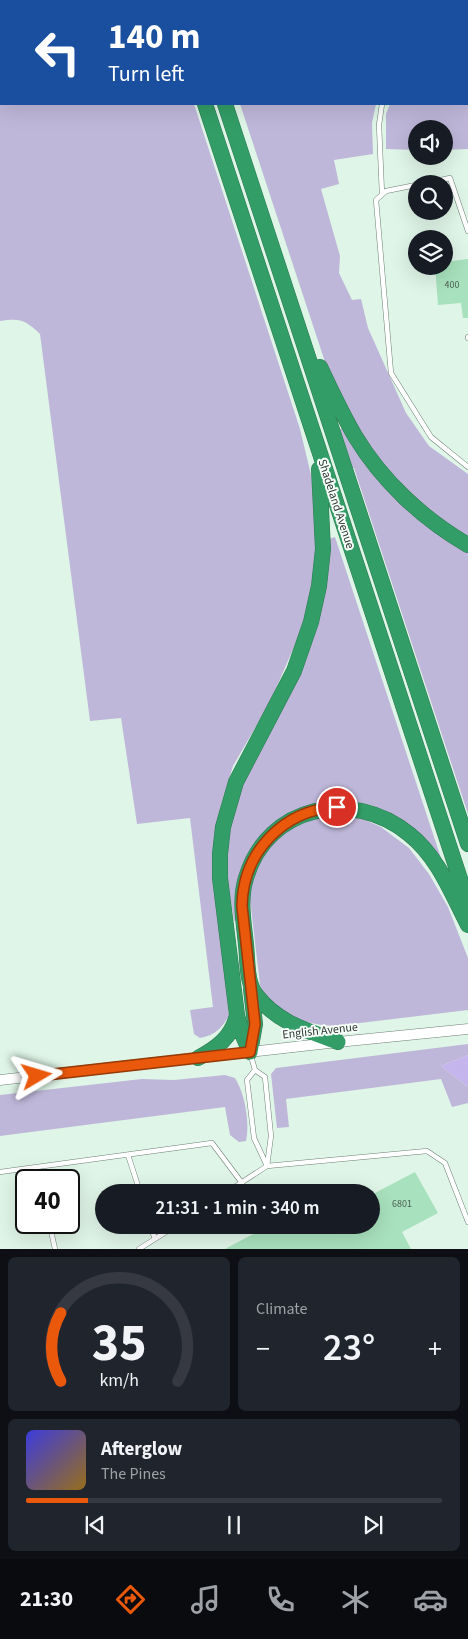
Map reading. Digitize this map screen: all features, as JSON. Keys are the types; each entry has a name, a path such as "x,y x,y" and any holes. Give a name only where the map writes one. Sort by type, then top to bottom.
{"highway":[{"name":"Shadeland Avenue","path":"205,105 468,903"},
{"name":"Shadeland Avenue","path":"225,105 468,844"},
{"path":"296,319 344,416 372,460 396,488 423,514 468,545"},
{"path":"250,1052 241,1031 237,1015 220,878 223,827 236,782 294,671 311,622 319,586 323,548 319,453"},
{"path":"250,1052 255,1024 242,906 243,892 248,869 260,848 276,831 291,821 312,812 329,808 358,809 378,815 404,830 433,859 468,925"},
{"path":"250,986 265,1005 287,1022 338,1042"},
{"path":"198,1058 222,1044 235,1024 237,1015"}],"street":[{"name":"English Avenue","path":"0,1080 466,1028"}],"lane":[{"path":"382,105 378,125 382,194"},
{"path":"408,187 382,194 376,200 375,207 392,374 431,437 468,467"},
{"path":"453,187 468,231"},
{"path":"250,1052 255,1070 265,1077 271,1136 267,1166"},
{"path":"255,1070 247,1080 254,1138 267,1166"},
{"path":"0,1172 212,1143 242,1182"},
{"path":"239,1184 267,1166 427,1151 445,1163 468,1222"},
{"path":"128,1155 137,1184"},
{"path":"52,1234 55,1249"},
{"path":"153,1234 154,1239"},
{"path":"139,1249 162,1234"}],"shaded area":[{"path":"0,105 194,105 300,429 312,479 317,540 315,570 304,624 270,702 233,766 222,802 213,848 229,1016 217,1031 200,1038 194,1034 190,1010 213,1007 190,818 137,824 121,718 90,721 40,334 22,321 0,321"},
{"path":"240,105 376,105 372,123 373,154 334,160 339,184 321,189 340,256 339,273 352,300 361,299 368,328 406,413 429,446 468,474 468,538 429,511 389,472 361,435 327,368"},
{"path":"390,105 468,105 468,149 453,150 453,120 408,120 408,150 386,149 386,114"},
{"path":"345,427 361,452 468,550 468,814 354,468 350,469 338,430"},
{"path":"335,537 441,858 437,859 406,824 378,807 338,801 312,805 283,818 271,827 264,841 237,920 234,921 225,865 233,803 283,702 328,539"},
{"path":"331,814 363,819 381,827 409,848 429,874 448,907 468,958 468,1010 335,1026 322,1025 300,1021 285,1015 264,994 260,985 250,899 254,872 269,848 282,835 297,825"},
{"path":"468,1044 468,1055 441,1066 468,1087 468,1103 452,1107 441,1079 286,1099 289,1127 277,1128 271,1074 276,1068"},
{"path":"468,1055 468,1087 441,1066"},
{"path":"225,1075 235,1078 242,1092 247,1117 246,1141 239,1142 230,1135 225,1107 0,1136 0,1095 142,1079 174,1080"}],"building":[{"path":"468,259 468,318 463,318 461,303 438,305 436,275 453,275 453,261"},
{"path":"415,1172 438,1213 402,1232 411,1249 225,1249 253,1234 380,1234 380,1190"}],"route":[{"path":"37,1076 250,1052 255,1024 242,906 245,878 248,869 254,856 265,841 276,831 304,814 320,809 337,807"}]}
